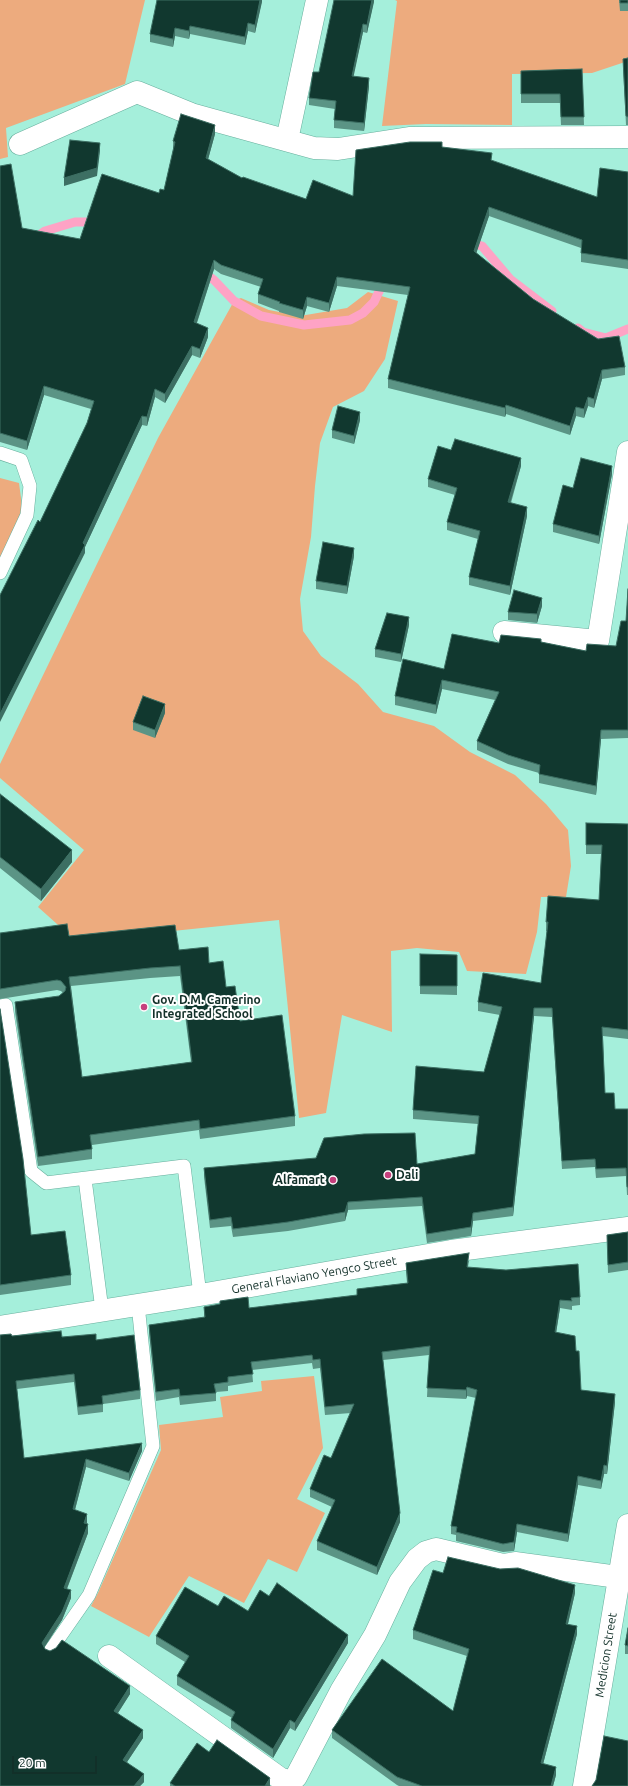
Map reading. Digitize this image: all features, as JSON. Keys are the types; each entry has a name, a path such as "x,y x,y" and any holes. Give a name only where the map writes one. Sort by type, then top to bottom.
{"street":[{"path":"287,140 317,0"},
{"path":"20,144 137,92 191,114 314,148 338,149 409,138 628,137"},
{"path":"504,632 542,637 598,641 628,452"},
{"name":"General Flaviano Yengco Street","path":"0,1327 200,1295 451,1251 628,1228"},
{"name":"Medicion Street","path":"584,1786 618,1577 628,1525"},
{"path":"109,1656 281,1779 289,1781 296,1777 341,1692 375,1635 400,1582 417,1559 426,1552 436,1549 503,1565 515,1563 618,1577"}],"lane":[{"path":"0,453 21,460 30,486 27,515 0,573"},
{"path":"21,1003 3,1005 31,1171 46,1183 184,1166 200,1295"},
{"path":"85,1179 102,1310"},
{"path":"50,1651 89,1595 153,1446 138,1305"}],"shaded area":[{"path":"0,0 145,0 125,84 6,128 8,157 0,159"},
{"path":"395,0 628,0 628,61 592,73 512,74 512,125 426,124 382,126 397,1"},
{"path":"368,292 398,301 385,359 364,391 333,407 320,443 311,537 300,599 303,631 321,656 358,684 383,712 434,726 470,752 515,775 546,804 568,830 571,866 566,897 541,897 537,932 526,974 467,971 459,952 417,948 391,951 392,1032 342,1015 326,1113 299,1118 279,920 76,941 38,907 84,850 0,778 0,764 158,438 234,301 241,298 269,310 300,316 347,308"},
{"path":"0,478 19,483 25,528 0,574"},
{"path":"314,1376 323,1448 297,1499 325,1513 297,1572 268,1559 244,1603 189,1576 149,1637 91,1606 161,1450 159,1425 223,1417 220,1397 262,1391 261,1381"}],"building":[{"path":"157,0 260,0 255,25 248,23 245,37 190,26 189,31 175,28 173,39 150,34"},
{"path":"334,0 372,0 367,25 363,24 352,76 369,78 364,123 334,120 336,101 309,98 313,72 319,72"},
{"path":"620,0 628,0 628,3 620,3"},
{"path":"628,58 628,117 626,116 623,59"},
{"path":"582,69 584,117 561,117 560,94 521,94 521,71"},
{"path":"181,114 215,125 206,158 242,178 243,177 306,199 313,180 353,196 356,150 410,142 442,142 442,147 492,153 491,160 597,197 600,168 628,172 628,260 581,253 582,240 489,207 474,251 533,299 598,339 619,336 625,367 602,370 594,399 588,397 584,409 576,407 570,426 506,405 505,408 388,379 410,287 337,277 329,303 307,297 303,310 279,303 280,302 258,294 263,279 221,265 214,260 194,322 208,328 200,349 192,346 165,394 155,389 147,417 142,416 83,543 85,545 0,714 0,595 38,520 40,522 87,423 94,401 44,386 27,441 0,433 0,166 11,164 22,228 80,239 102,174 159,193 160,189 164,190 175,142 173,141"},
{"path":"70,140 100,143 97,168 64,178"},
{"path":"338,406 360,412 354,436 332,430"},
{"path":"455,439 521,458 508,502 527,507 510,586 469,577 480,531 447,522 457,488 428,479 438,446 451,450"},
{"path":"581,458 612,466 599,536 553,524 563,485 573,488"},
{"path":"323,542 354,548 347,586 316,581"},
{"path":"628,589 628,730 601,730 596,786 539,774 540,765 508,755 477,741 499,692 442,680 436,705 395,696 403,659 444,669 452,634 499,643 501,635 541,639 541,642 586,651 587,644 616,646 621,621 626,621"},
{"path":"514,590 542,598 537,614 508,612"},
{"path":"387,613 409,617 401,654 375,649"},
{"path":"143,696 165,704 155,730 133,722"},
{"path":"0,794 72,850 41,889 0,857"},
{"path":"586,823 628,824 628,1030 602,1027 605,1093 614,1093 615,1109 628,1109 628,1187 626,1168 596,1169 595,1159 562,1161 552,1008 534,1008 513,1207 473,1213 471,1227 427,1234 422,1197 348,1202 345,1212 288,1222 233,1229 231,1217 210,1220 204,1168 316,1158 324,1138 364,1134 415,1133 417,1164 475,1154 479,1116 413,1110 416,1066 484,1072 502,1007 478,1002 483,973 541,983 548,922 546,922 548,896 599,900 602,845 586,845"},
{"path":"67,924 69,936 175,925 179,950 208,947 209,963 223,961 226,987 235,986 240,1021 282,1015 295,1116 200,1129 199,1120 90,1135 92,1149 38,1157 15,1002 59,996 65,991 66,987 61,981 57,980 0,989 0,933","holes":["180,966 192,1062 82,1077 69,977"]},
{"path":"420,954 457,955 457,986 420,986"},
{"path":"0,1009 23,1159 31,1235 65,1231 71,1275 0,1285"},
{"path":"628,1232 628,1262 608,1265 607,1235"},
{"path":"469,1253 467,1267 506,1270 578,1264 580,1297 571,1298 572,1301 560,1300 555,1332 575,1336 576,1351 579,1351 581,1390 615,1394 607,1466 604,1465 601,1481 578,1476 568,1534 517,1524 514,1542 503,1544 456,1532 457,1527 451,1526 477,1390 467,1387 466,1390 427,1388 430,1346 382,1352 400,1513 377,1567 317,1541 335,1500 310,1489 324,1455 331,1458 354,1404 325,1407 320,1359 313,1360 312,1355 251,1362 253,1374 228,1377 228,1382 214,1384 216,1393 180,1396 179,1389 156,1392 149,1325 205,1317 204,1307 220,1304 220,1301 248,1297 249,1308 357,1295 357,1289 408,1283 406,1263"},
{"path":"61,1331 62,1337 96,1334 96,1340 134,1335 140,1390 102,1396 103,1404 78,1407 74,1374 16,1381 24,1458 142,1443 129,1473 86,1459 73,1509 87,1514 84,1523 88,1524 64,1588 71,1590 62,1612 42,1643 45,1649 50,1651 56,1648 62,1640 130,1686 114,1711 143,1730 123,1760 144,1774 134,1786 0,1786 0,1335 11,1334 12,1336"},
{"path":"448,1557 500,1569 518,1568 575,1585 566,1624 577,1626 541,1763 556,1767 551,1786 422,1786 397,1777 332,1730 382,1659 453,1711 469,1649 413,1630 433,1570 443,1573"},
{"path":"277,1583 348,1635 295,1723 290,1720 273,1749 231,1720 235,1712 177,1676 189,1656 156,1636 185,1587 218,1606 224,1596 248,1611 260,1590 269,1596"},
{"path":"628,1628 628,1646 625,1645"},
{"path":"604,1736 628,1741 628,1786 592,1786 596,1780"},
{"path":"217,1740 270,1778 265,1786 175,1786 170,1783 197,1743 209,1752"}],"waterway":[{"path":"34,239 45,231 75,222 98,222"},
{"path":"467,242 482,246 510,279 552,311"},
{"path":"202,271 214,280 234,301 261,316 304,325 350,320 363,313 374,302 384,281"},
{"path":"578,328 583,332 606,338 628,329"}],"place":[{"name":"Gov. D.M. Camerino Integrated School","path":"144,1007"},
{"name":"Dali","path":"388,1175"},
{"name":"Alfamart","path":"333,1180"}]}
